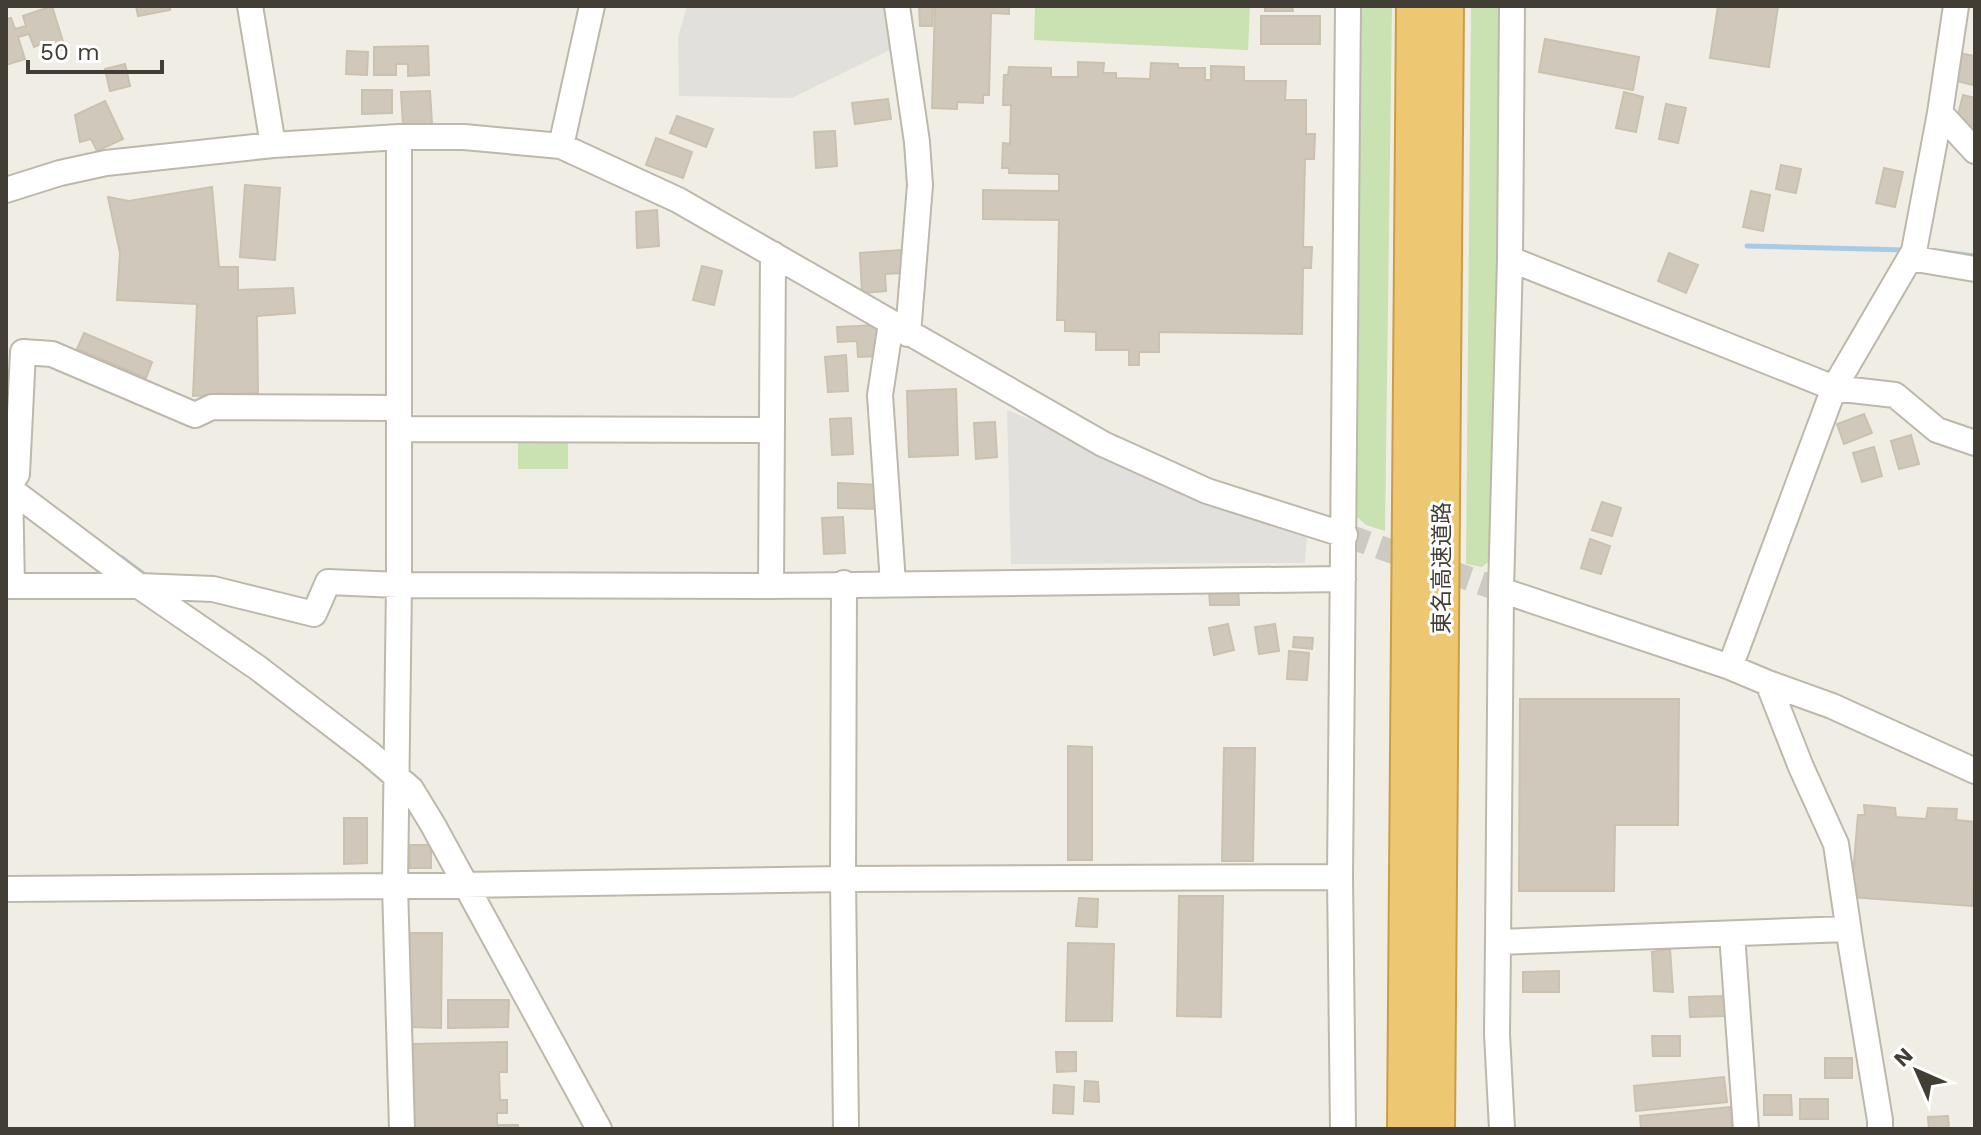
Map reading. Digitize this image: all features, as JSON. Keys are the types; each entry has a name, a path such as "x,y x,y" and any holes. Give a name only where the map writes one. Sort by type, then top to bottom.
{"highway":[{"name":"東名高速道路","path":"1405,1129 1414,6"},
{"name":"東名高速道路","path":"1437,1129 1446,6"},
{"path":"1439,949 1448,1129"}],"street":[{"path":"250,6 273,145"},
{"path":"561,146 592,6"},
{"path":"893,583 880,395 900,328 920,185 917,142 897,6"},
{"path":"1343,1129 1340,877 1348,6"},
{"path":"1502,1129 1497,1034 1501,590 1510,259 1512,6"},
{"path":"1730,667 1834,388 1914,249 1940,113 1962,23"},
{"path":"1940,113 1975,151"},
{"path":"399,137 395,886 402,1129"},
{"path":"6,190 106,163 273,145 399,137 464,137 561,146 678,200 1103,444 1207,491 1345,535"},
{"path":"1914,249 1975,269"},
{"path":"771,586 773,254"},
{"path":"1510,259 1834,388 1895,395 1937,430 1975,443"},
{"path":"771,430 399,419 212,407 195,415 52,354 23,352 11,484 9,586 213,589 314,614 328,582 771,586 1343,579"},
{"path":"11,484 141,586 258,668 369,753 396,767 474,885 599,1129"},
{"path":"844,583 846,1129"},
{"path":"1501,590 1730,667 1832,706 1975,771"},
{"path":"1768,683 1836,844 1880,1129"},
{"path":"6,889 843,879 1340,877"},
{"path":"1498,942 1848,929"},
{"path":"1732,934 1746,1129"}],"green space":[{"path":"1035,6 1250,6 1248,50 1034,40"},
{"path":"1358,6 1392,6 1385,531 1366,525 1357,517"},
{"path":"1471,6 1504,6 1496,555 1482,567 1466,564"},
{"path":"518,438 568,438 568,469 518,469"}],"shaded area":[{"path":"687,6 885,6 892,49 792,98 679,96 678,38"},
{"path":"1007,410 1307,534 1305,563 1011,564"}],"building":[{"path":"52,6 65,48 45,55 41,44 34,47 29,34 18,37 25,59 6,65 6,19 11,18 15,29 26,26 23,16"},
{"path":"136,6 170,6 170,10 138,16"},
{"path":"919,6 933,6 932,26 920,26"},
{"path":"935,6 1009,6 1009,14 991,13 989,95 983,95 983,103 957,102 957,109 932,108"},
{"path":"1265,6 1292,6 1293,11 1265,11"},
{"path":"1718,6 1778,6 1769,67 1710,58"},
{"path":"1261,16 1320,16 1320,44 1261,44"},
{"path":"1545,39 1639,57 1633,90 1539,72"},
{"path":"428,46 429,75 408,76 408,64 396,64 396,75 374,75 374,47"},
{"path":"347,51 368,52 367,75 346,74"},
{"path":"1959,53 1975,56 1973,85 1953,80"},
{"path":"1078,62 1104,63 1103,73 1116,73 1116,78 1150,79 1151,63 1178,64 1178,68 1205,68 1205,80 1211,80 1211,66 1244,67 1244,81 1286,81 1285,100 1306,100 1306,134 1315,134 1314,159 1305,159 1303,247 1312,247 1311,268 1303,268 1302,334 1159,332 1159,352 1139,352 1139,365 1129,365 1129,350 1096,350 1096,332 1065,331 1065,320 1057,320 1059,220 983,219 983,190 1059,191 1059,174 1009,173 1009,168 1002,168 1003,143 1010,144 1011,105 1003,105 1004,75 1008,75 1009,67 1051,68 1051,77 1078,77"},
{"path":"125,64 130,86 110,91 105,69"},
{"path":"362,90 392,90 392,113 362,114"},
{"path":"430,91 432,124 403,125 401,92"},
{"path":"1624,92 1643,97 1636,132 1616,128"},
{"path":"1963,95 1975,98 1975,127 1956,123"},
{"path":"888,99 891,119 855,124 852,103"},
{"path":"105,101 123,139 97,151 91,139 80,142 75,115"},
{"path":"1666,104 1686,108 1678,143 1659,139"},
{"path":"677,116 713,129 706,147 670,133"},
{"path":"835,131 837,166 816,168 814,132"},
{"path":"656,138 692,152 683,178 646,165"},
{"path":"1781,165 1801,169 1796,193 1776,189"},
{"path":"1884,168 1903,172 1895,207 1876,203"},
{"path":"245,185 280,188 275,260 240,257"},
{"path":"212,187 219,267 238,267 238,290 293,288 295,313 257,316 258,393 193,396 197,304 117,300 120,253 108,197 129,201"},
{"path":"1751,191 1770,195 1763,231 1743,227"},
{"path":"657,210 659,246 637,248 636,212"},
{"path":"901,250 902,273 885,274 886,291 862,293 860,253"},
{"path":"1669,253 1698,265 1686,293 1658,281"},
{"path":"702,266 722,271 714,305 693,300"},
{"path":"879,325 880,356 858,357 857,341 838,342 837,327"},
{"path":"84,333 152,362 146,378 77,349"},
{"path":"846,355 848,391 828,392 825,357"},
{"path":"956,389 958,455 909,457 907,391"},
{"path":"1864,414 1872,433 1844,444 1837,424"},
{"path":"851,418 853,454 832,455 830,419"},
{"path":"995,422 997,457 976,459 974,423"},
{"path":"1911,435 1919,464 1899,469 1891,441"},
{"path":"1874,447 1882,476 1862,482 1853,453"},
{"path":"838,483 880,485 879,509 838,508"},
{"path":"1602,502 1621,508 1612,536 1592,530"},
{"path":"843,517 845,553 824,554 822,518"},
{"path":"1590,539 1610,546 1601,574 1581,568"},
{"path":"1238,588 1239,605 1210,605 1209,589"},
{"path":"1228,624 1234,650 1214,655 1209,628"},
{"path":"1275,624 1279,651 1259,654 1255,627"},
{"path":"1294,637 1313,638 1312,649 1293,647"},
{"path":"1289,651 1309,653 1307,680 1287,679"},
{"path":"1520,699 1679,699 1678,825 1615,825 1614,891 1519,891"},
{"path":"1068,746 1092,747 1092,860 1068,860"},
{"path":"1224,748 1255,748 1253,861 1222,861"},
{"path":"1864,805 1895,808 1896,817 1926,819 1928,808 1957,809 1956,820 1975,822 1972,906 1851,897 1858,815 1865,815"},
{"path":"344,818 367,818 367,863 344,864"},
{"path":"410,845 431,845 431,868 410,868"},
{"path":"1179,896 1223,896 1221,1017 1177,1016"},
{"path":"1079,898 1098,899 1097,927 1076,926"},
{"path":"410,933 442,933 441,1028 410,1027"},
{"path":"1068,943 1114,944 1112,1021 1066,1021"},
{"path":"1670,949 1673,992 1654,991 1652,952"},
{"path":"1559,971 1559,992 1523,992 1523,972"},
{"path":"1725,996 1725,1016 1690,1017 1689,997"},
{"path":"448,1000 509,1000 508,1027 448,1028"},
{"path":"1652,1036 1680,1036 1680,1056 1653,1056"},
{"path":"507,1042 507,1072 499,1072 500,1100 507,1100 507,1113 497,1113 497,1125 518,1125 518,1129 413,1129 412,1044"},
{"path":"1056,1052 1076,1052 1076,1071 1057,1072"},
{"path":"1825,1058 1852,1058 1852,1078 1825,1078"},
{"path":"1724,1077 1727,1102 1636,1111 1634,1086"},
{"path":"1085,1081 1098,1082 1099,1102 1084,1101"},
{"path":"1054,1085 1074,1087 1073,1114 1053,1113"},
{"path":"1764,1095 1791,1095 1792,1115 1764,1115"},
{"path":"1800,1099 1828,1099 1828,1119 1800,1119"},
{"path":"1730,1107 1732,1129 1641,1129 1640,1116"},
{"path":"1948,1116 1949,1129 1929,1129 1928,1117"}],"waterway":[{"path":"1747,246 1906,250"},
{"path":"1943,252 1975,256"},
{"path":"122,558 146,576"}],"tunnel":[{"path":"1345,535 1501,590"}]}
